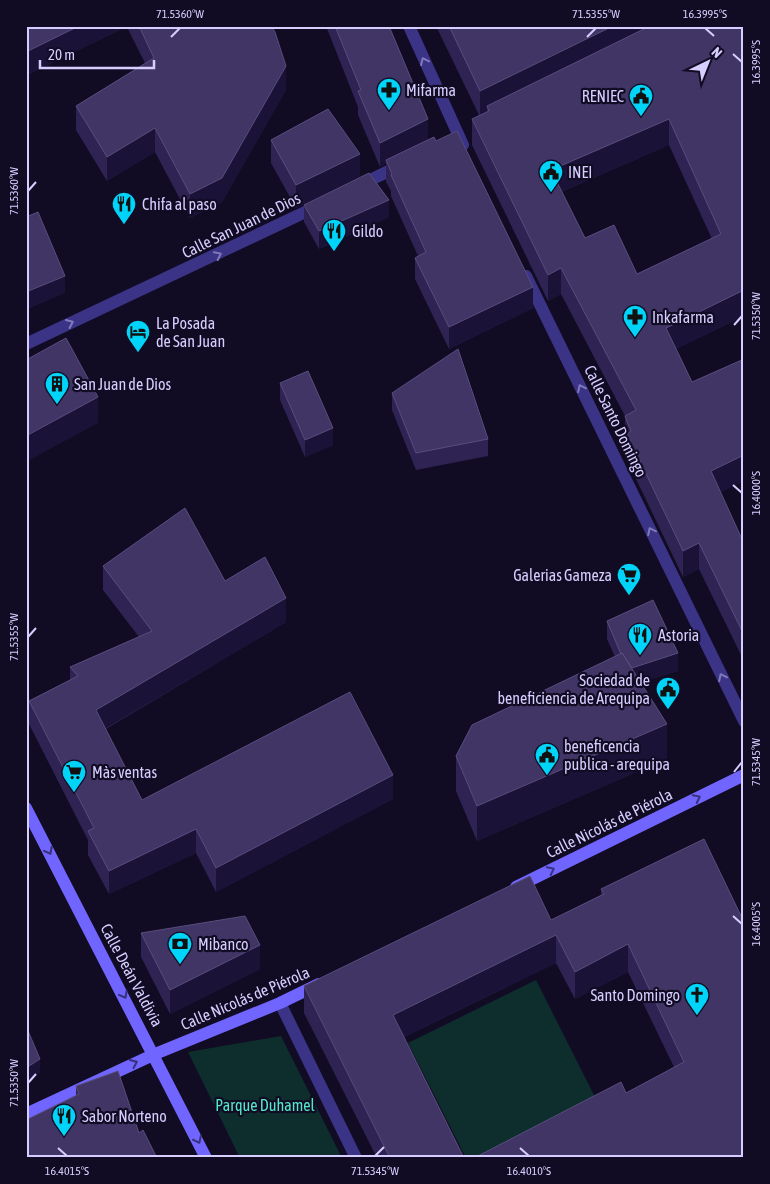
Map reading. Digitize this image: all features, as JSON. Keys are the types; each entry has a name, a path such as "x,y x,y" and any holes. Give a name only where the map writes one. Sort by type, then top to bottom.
{"street":[{"path":"408,26 467,154"},
{"path":"345,193 415,158"},
{"name":"Calle San Juan de Dios","path":"26,344 327,201"},
{"name":"Calle Santo Domingo","path":"520,262 744,720"},
{"name":"Calle Nicolás de Piérola","path":"503,893 744,775"},
{"name":"Calle Deán Valdivia","path":"26,808 155,1054 206,1158"},
{"name":"Calle Nicolás de Piérola","path":"26,1114 155,1054 280,1003 333,976"},
{"path":"280,1003 356,1158"}],"green space":[{"path":"536,980 600,1107 497,1158 466,1158 408,1043"},
{"name":"Parque Duhamel","path":"281,1036 342,1158 240,1158 188,1052"}],"building":[{"path":"26,26 79,26 26,52"},
{"path":"139,26 271,26 275,32 286,66 222,178 190,194 155,128 107,157 76,106 154,58"},
{"path":"335,26 389,26 428,119 380,143 358,91 361,90"},
{"path":"449,26 613,26 480,91"},
{"path":"650,26 744,26 744,290 666,328 692,382 744,359 744,455 711,471 741,537 744,535 744,635 699,543 683,551 627,434 631,431 625,416 636,410 561,268 548,275 472,119 489,111 487,106","holes":["669,119 721,234 637,274 614,225 585,238 551,170"]},
{"path":"328,109 360,154 296,185 271,140"},
{"path":"457,131 533,287 449,327 415,258 426,252 386,160 434,137 436,141"},
{"path":"369,173 389,200 319,231 304,205"},
{"path":"38,212 65,276 26,292 26,217"},
{"path":"66,338 98,397 26,436 26,360"},
{"path":"458,349 488,439 416,453 392,393"},
{"path":"308,371 333,428 305,440 280,383"},
{"path":"185,508 225,581 265,557 286,598 96,710 142,800 350,692 393,775 216,868 196,829 109,871 88,831 94,828 29,701 78,676 70,667 152,631 103,566"},
{"path":"653,600 678,653 632,668 621,654 607,621"},
{"path":"622,653 667,724 477,806 456,756 472,725"},
{"path":"704,839 744,922 744,1158 629,1158 628,1155 623,1158 474,1158 621,1082 626,1093 684,1062 628,944 575,972 556,935 393,1015 464,1158 390,1158 304,986 530,876 551,920 604,894 601,889"},
{"path":"245,916 260,945 170,990 141,933"},
{"path":"26,1026 40,1059 26,1068"},
{"path":"118,1071 139,1133 143,1130 157,1158 26,1158 26,1120 79,1094 76,1086"}],"place":[{"name":"Mifarma","path":"389,111"},
{"name":"RENIEC","path":"641,117"},
{"name":"INEI","path":"551,193"},
{"name":"Chifa al paso","path":"124,225"},
{"name":"Gildo","path":"334,252"},
{"name":"Inkafarma","path":"635,338"},
{"name":"La Posada de San Juan","path":"138,353"},
{"name":"San Juan de Dios","path":"57,405"},
{"name":"Galerias Gameza","path":"629,596"},
{"name":"Astoria","path":"640,656"},
{"name":"Sociedad de beneficiencia de Arequipa","path":"668,710"},
{"name":"beneficencia publica - arequipa","path":"547,776"},
{"name":"Màs ventas","path":"74,793"},
{"name":"Mibanco","path":"180,965"},
{"name":"Santo Domingo","path":"697,1016"},
{"name":"Sabor Norteno","path":"64,1137"}]}
